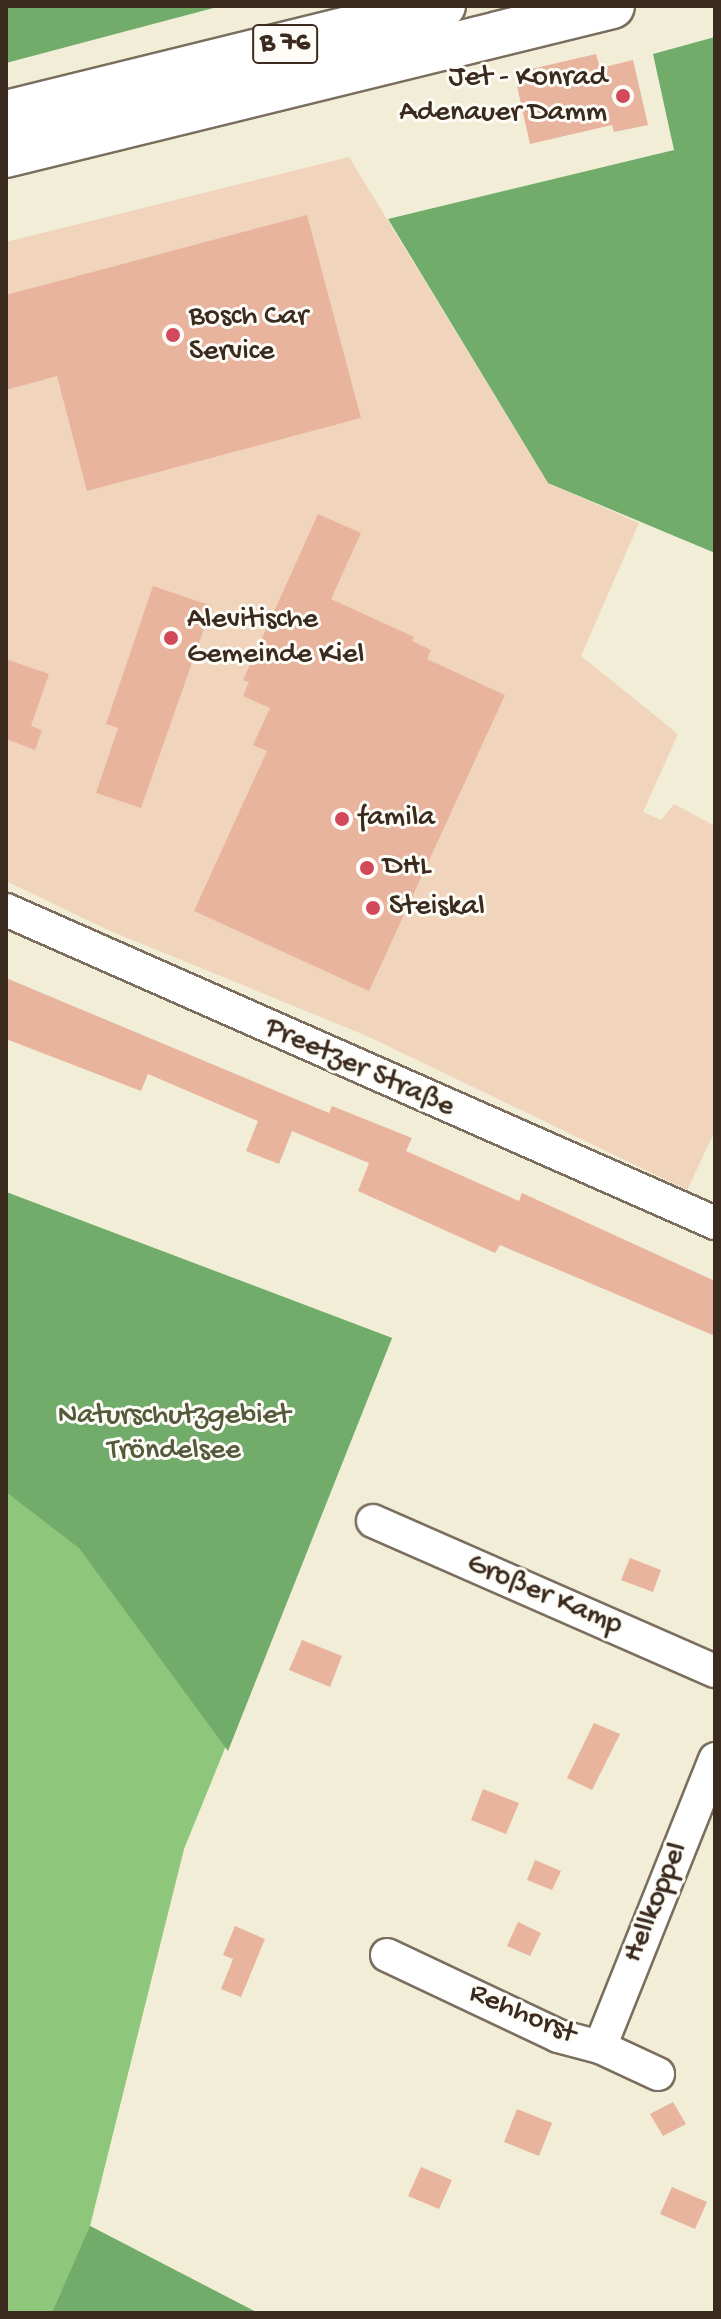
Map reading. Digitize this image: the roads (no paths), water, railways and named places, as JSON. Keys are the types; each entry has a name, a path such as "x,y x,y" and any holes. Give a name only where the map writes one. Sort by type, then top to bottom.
{"highway":[{"name":"B 76","path":"6,113 443,6"},
{"name":"B 76","path":"6,155 612,6"}],"street":[{"name":"Preetzer Straße","path":"6,910 715,1223"},
{"name":"Großer Kamp","path":"373,1521 715,1671"},
{"name":"Hellkoppel","path":"600,2047 715,1759"},
{"name":"Rehhorst","path":"387,1955 558,2036 600,2047 658,2074"}],"place":[{"name":"Jet - Konrad Adenauer Damm","path":"623,96"},
{"name":"Bosch Car Service","path":"173,335"},
{"name":"Alevitische Gemeinde Kiel","path":"171,638"},
{"name":"famila","path":"342,819"},
{"name":"DHL","path":"367,868"},
{"name":"Steiskal","path":"373,908"}],"park label":[{"name":"Naturschutzgebiet Tröndelsee","path":"174,1434"}]}
